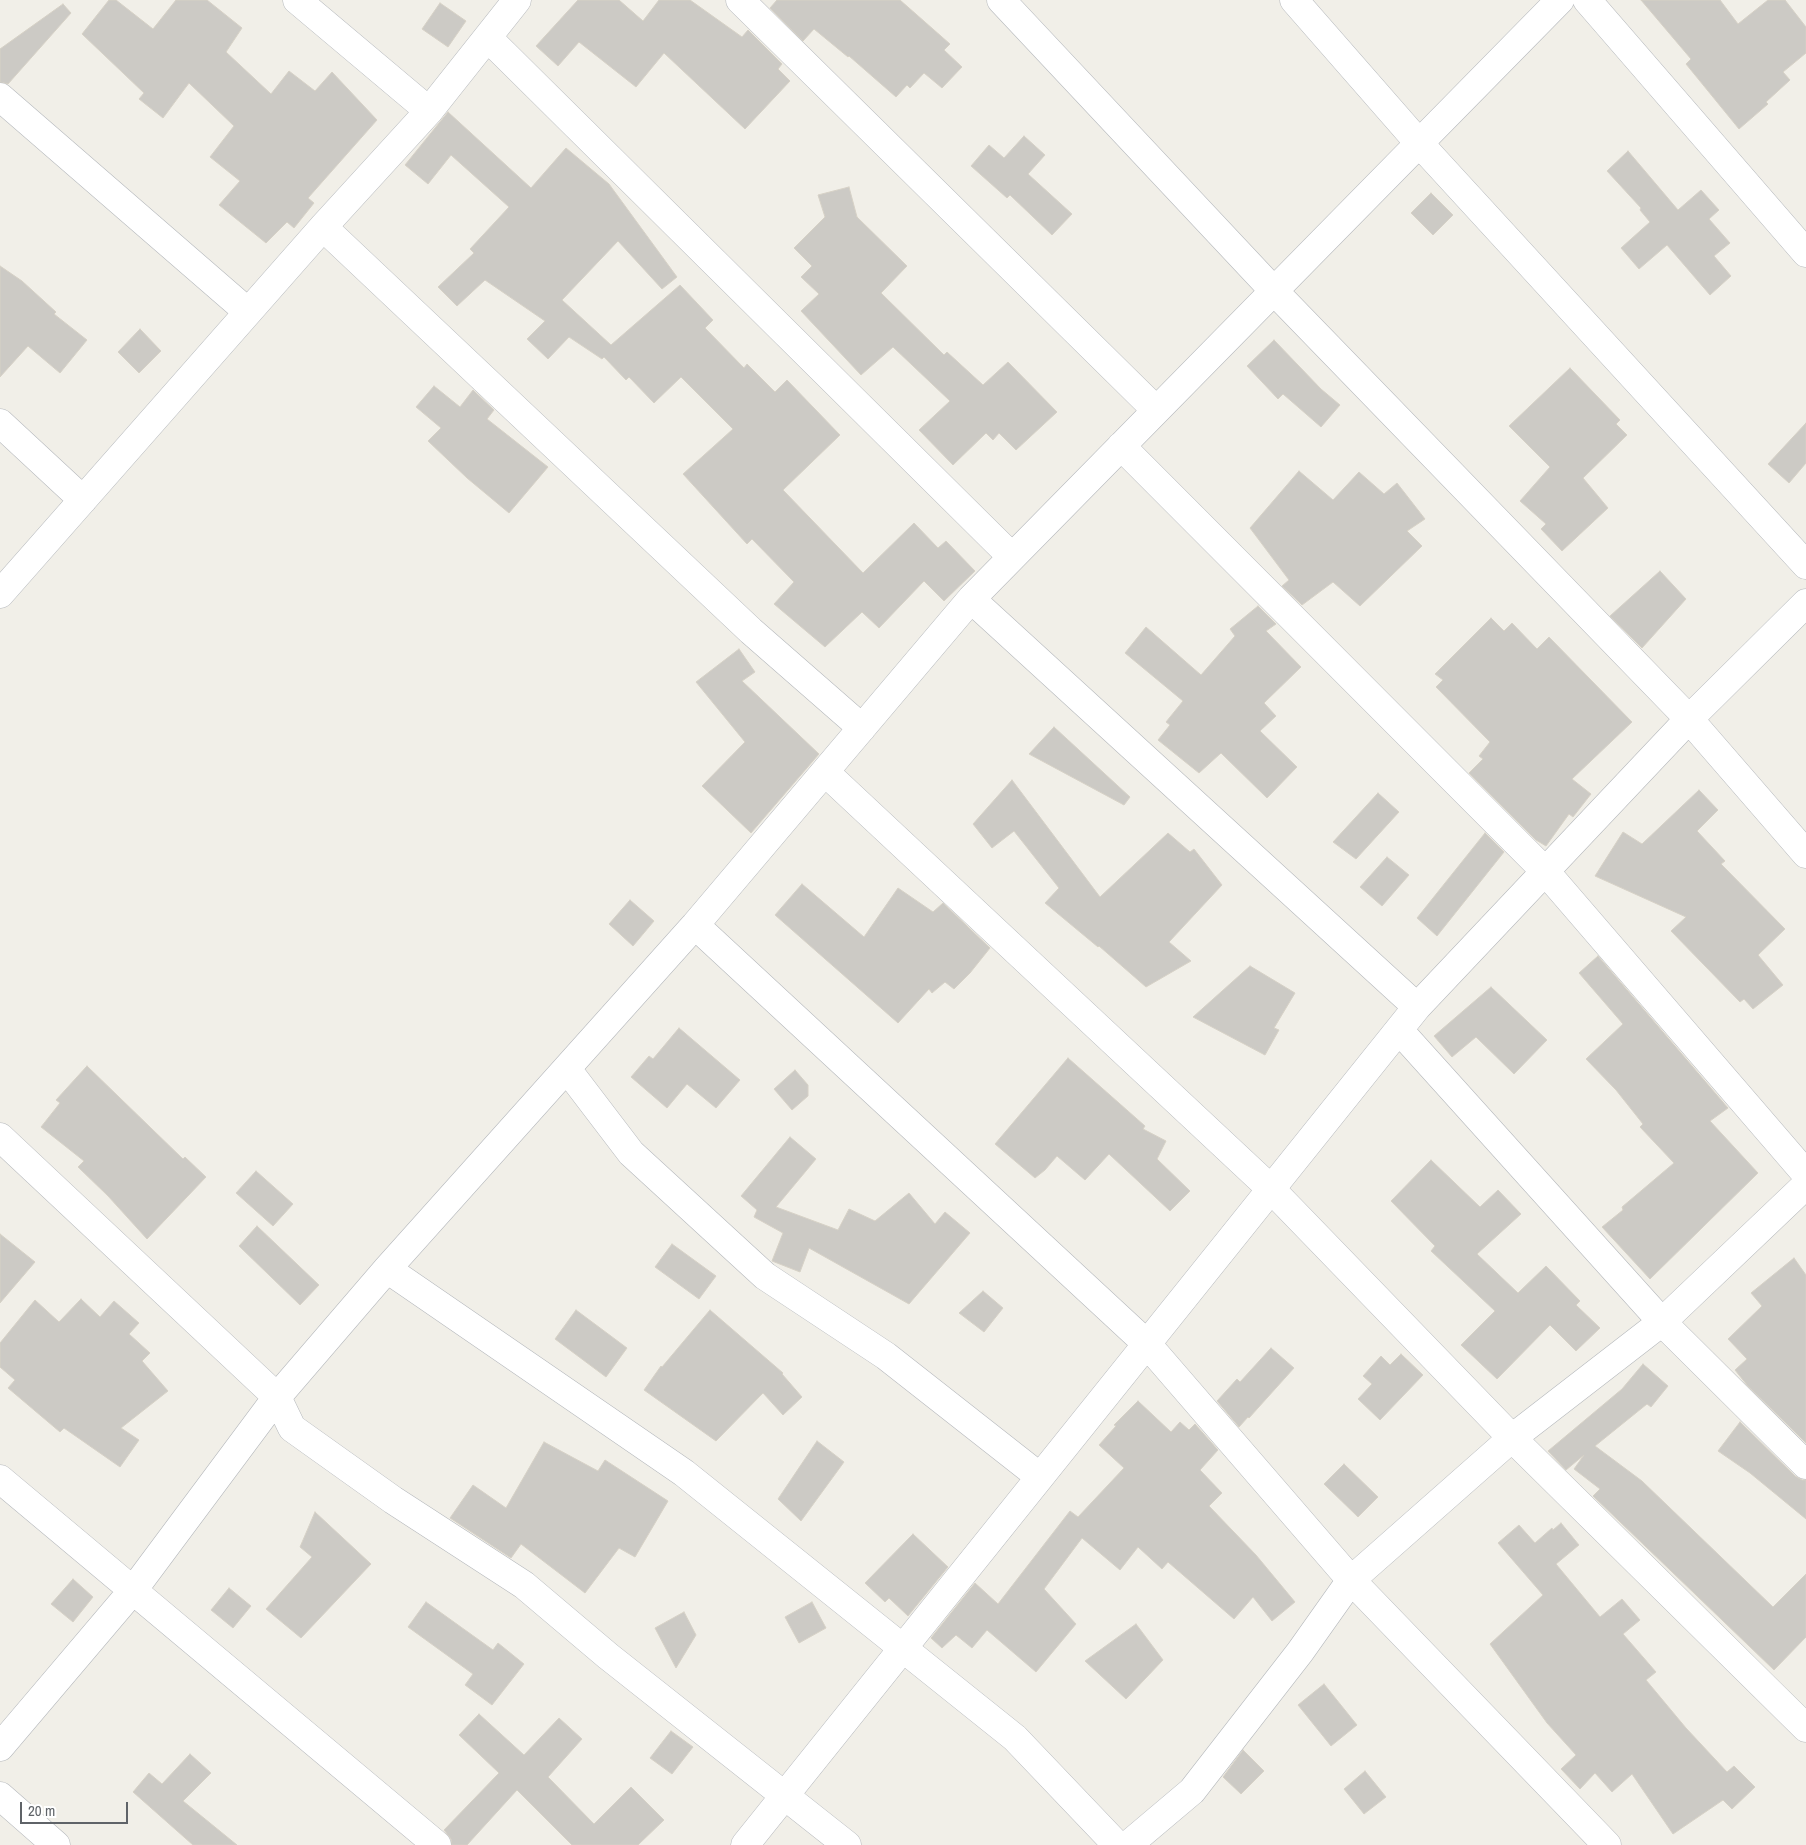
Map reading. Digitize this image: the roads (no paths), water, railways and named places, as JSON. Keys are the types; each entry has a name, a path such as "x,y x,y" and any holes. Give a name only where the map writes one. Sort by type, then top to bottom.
{"street":[{"path":"297,0 428,111"},
{"path":"0,594 323,226 428,111 517,0"},
{"path":"740,0 1156,410"},
{"path":"1000,0 1274,291 1689,719 1806,854"},
{"path":"1294,0 1419,143 1806,565"},
{"path":"0,1747 134,1589 277,1397 387,1269 695,925 971,599 1560,0"},
{"path":"1587,0 1806,253"},
{"path":"488,38 1012,557"},
{"path":"0,97 248,312"},
{"path":"323,226 751,631 862,728"},
{"path":"0,423 83,500"},
{"path":"1121,446 1545,871 1806,1174"},
{"path":"971,599 1417,1007"},
{"path":"745,1845 1417,1007 1689,719 1806,603"},
{"path":"825,772 1271,1189 1512,1438 1806,1728"},
{"path":"695,925 1147,1344 1350,1580 1607,1845"},
{"path":"1399,1030 1662,1322 1806,1465"},
{"path":"567,1069 631,1153 765,1276 886,1356 1040,1477"},
{"path":"0,1137 277,1397 292,1428 393,1500 524,1584 608,1656 847,1845"},
{"path":"1128,1845 1192,1791 1300,1652 1350,1580 1512,1438 1662,1322 1806,1185"},
{"path":"387,1269 684,1473 1015,1738 1117,1845"},
{"path":"0,1479 134,1589 437,1845"},
{"path":"0,1796 56,1845"}]}
